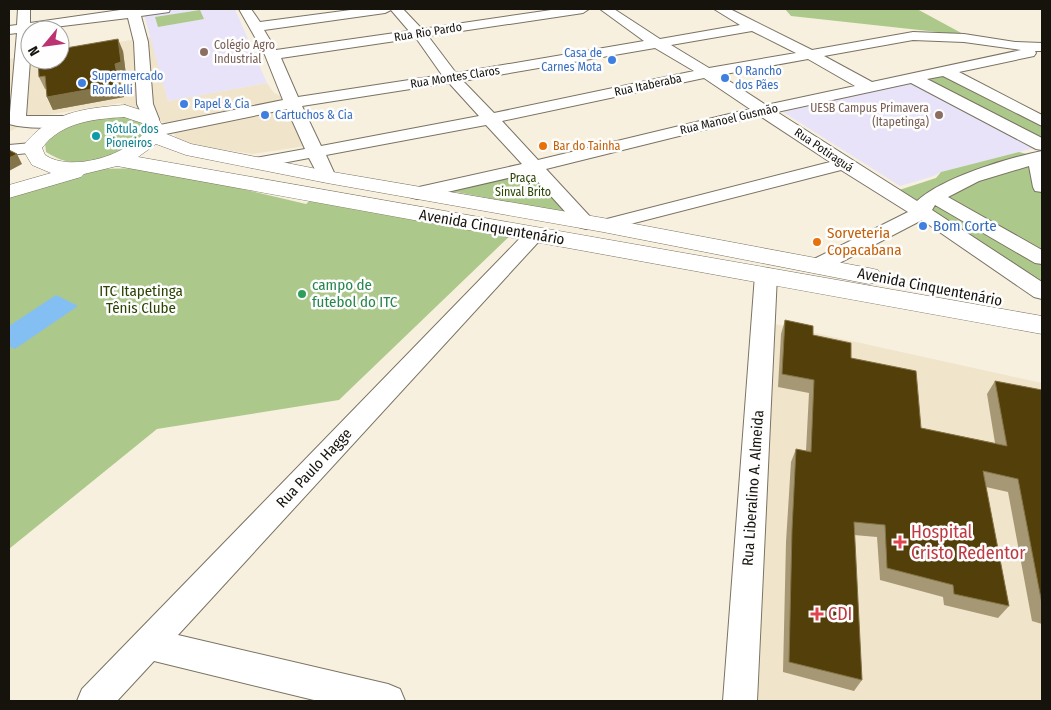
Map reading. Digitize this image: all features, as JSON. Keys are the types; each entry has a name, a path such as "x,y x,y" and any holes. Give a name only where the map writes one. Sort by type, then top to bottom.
{"main road":[{"name":"Avenida Cinquentenário","path":"66,121 94,114 126,111 140,114 186,149 327,177 594,224 819,265 925,287 1042,307"},
{"path":"9,187 52,128 66,121"},
{"path":"9,192 109,163 146,146 152,123"},
{"path":"36,150 64,168 109,163"},
{"name":"Avenida Cinquentenário","path":"109,163 534,234 1042,325"},
{"name":"Avenida Cinquentenário","path":"819,265 866,294"}],"street":[{"path":"70,21 134,11 164,9"},
{"path":"245,9 272,55 327,177"},
{"path":"255,27 385,9"},
{"path":"396,9 420,34 450,74 490,119 594,224 844,164"},
{"name":"Rua Rio Pardo","path":"272,55 583,9"},
{"name":"Rua Potiraguá","path":"606,9 654,42 707,73 764,110 844,164 928,204 1042,292"},
{"path":"720,9 871,88"},
{"path":"134,11 141,42 152,123"},
{"name":"Rua Montes Claros","path":"152,123 654,42 751,24"},
{"name":"Rua Itaberaba","path":"256,163 316,150 490,119 707,73 913,36 964,38 1015,46 1040,53"},
{"path":"123,45 141,42"},
{"name":"Rua Manoel Gusmão","path":"417,193 764,110 1020,55 1040,53"},
{"path":"12,128 20,68"},
{"path":"945,71 1042,121"},
{"path":"913,78 1040,153"},
{"path":"12,128 33,122 66,121"},
{"path":"12,128 36,150"},
{"path":"9,150 36,150"},
{"path":"1040,153 1042,187"},
{"path":"819,265 896,227 928,204 973,177 1040,153"},
{"path":"928,204 1042,258"},
{"name":"Rua Paulo Hagge","path":"94,701 534,234"},
{"name":"Rua Liberalino A. Almeida","path":"740,701 766,276"},
{"path":"149,644 388,701"}],"shaded area":[{"name":"Colégio Agro Industrial","path":"158,9 235,9 267,83 168,101 143,11"},
{"path":"151,37 168,101 267,83 274,93 295,102 312,145 253,154 186,144 176,140 173,127 121,103 40,116 9,132 9,59 20,57 20,70 70,70 70,49"},
{"path":"916,81 1042,146 941,172 934,176 900,186 783,112"},
{"name":"Hospital Cristo Redentor","path":"770,323 1042,383 1042,701 750,701"}],"green space":[{"path":"785,9 917,9 965,35 791,16"},
{"path":"200,10 204,19 158,27 155,17"},
{"path":"943,74 1042,127 1042,141 923,80"},
{"name":"Rótula dos Pioneiros","path":"118,114 143,123 145,132 139,140 123,151 81,162 65,161 46,152 45,143 61,127"},
{"path":"1019,152 1042,158 1042,292 893,192 936,178 941,172"},
{"name":"Praça Sinval Brito","path":"528,164 574,214 429,187"},
{"name":"ITC Itapetinga Tênis Clube","path":"152,168 306,204 319,192 517,229 339,400 157,429 9,549 9,192 93,169"}],"water":[{"path":"56,295 78,306 15,349 9,346 9,326"}],"building":[{"name":"Supermercado Rondelli","path":"118,39 121,62 115,64 119,84 47,97 45,76 39,77 39,70 70,70 70,47"},
{"path":"9,150 17,154 9,158"},
{"path":"785,320 813,326 813,335 851,343 851,358 916,371 921,428 1007,446 995,381 1042,390 1042,604 1018,479 983,471 1009,606 954,594 953,585 887,568 885,525 854,522 862,680 789,662 796,449 811,452 814,380 782,374"}],"place":[{"name":"Colégio Agro Industrial","path":"204,52"},
{"name":"Casa de Carnes Mota","path":"612,60"},
{"name":"O Rancho dos Pães","path":"725,78"},
{"name":"Supermercado Rondelli","path":"82,83"},
{"name":"Papel & Cia","path":"184,104"},
{"name":"Cartuchos & Cia","path":"265,115"},
{"name":"UESB Campus Primavera (Itapetinga)","path":"939,115"},
{"name":"Rótula dos Pioneiros","path":"96,136"},
{"name":"Bar do Tainha","path":"543,146"},
{"name":"Bom Corte","path":"923,226"},
{"name":"Sorveteria Copacabana","path":"817,242"},
{"name":"campo de futebol do ITC","path":"302,294"},
{"name":"Hospital Cristo Redentor","path":"900,542"},
{"name":"CDI","path":"817,614"}]}
